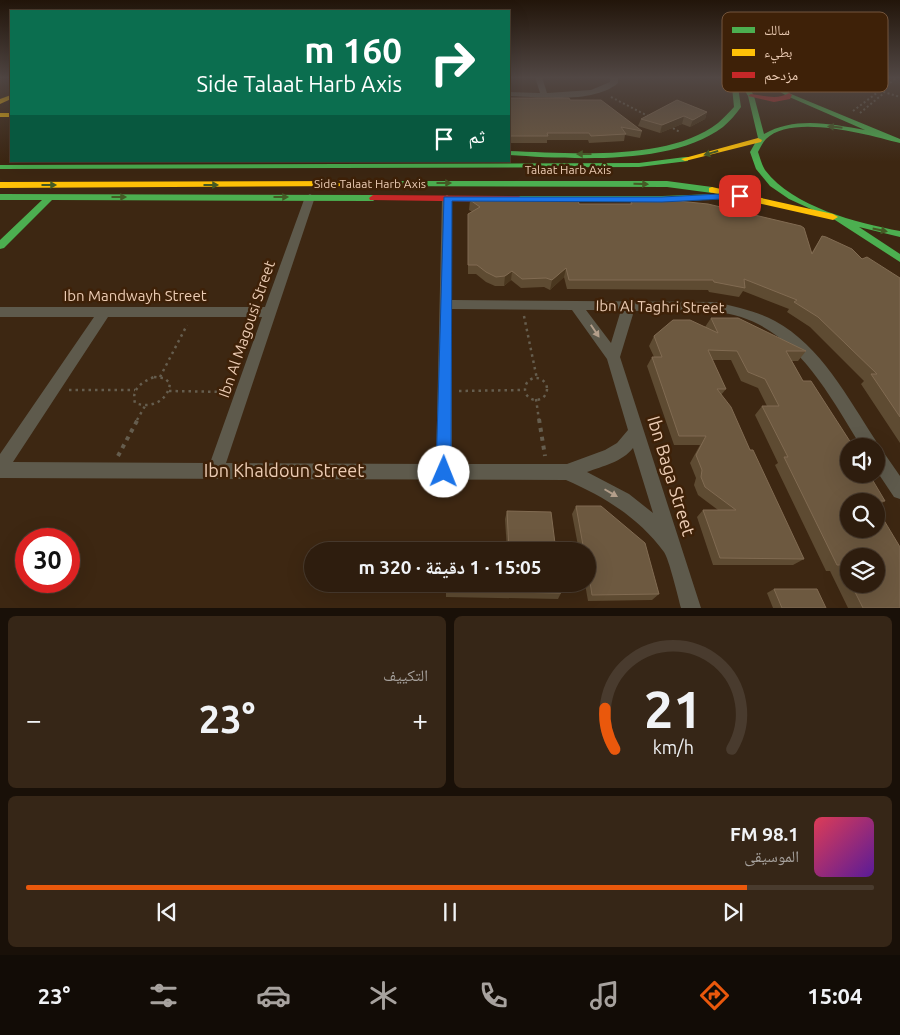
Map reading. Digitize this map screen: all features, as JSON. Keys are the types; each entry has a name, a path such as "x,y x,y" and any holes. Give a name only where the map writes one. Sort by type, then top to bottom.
{"main road":[{"path":"510,153 652,150 696,140 716,130 731,119 738,105"},
{"path":"753,105 760,139 754,150 755,162 764,175 780,190 804,204 836,218 867,228 900,234"},
{"path":"815,105 896,140"},
{"name":"Talaat Harb Axis","path":"0,167 123,164 458,163 598,165 664,163 694,158 760,139 774,130 791,126 812,125 864,131 896,140"},
{"path":"598,165 609,176 604,183"},
{"path":"370,197 413,183"},
{"name":"Talaat Harb Axis","path":"0,185 667,184 708,189 836,218"},
{"path":"75,185 90,197"},
{"name":"Side Talaat Harb Axis","path":"0,197 669,199 740,196"},
{"path":"19,207 27,197"},
{"path":"0,246 50,197"},
{"path":"836,218 900,259"}],"street":[{"name":"Ibn Al Magousi Street","path":"215,471 310,198"},
{"path":"444,472 447,198"},
{"name":"Ibn Al Taghri Street","path":"446,304 716,306 732,308 778,327 804,348 865,438"},
{"name":"Ibn Baga Street","path":"575,305 613,357 691,608"},
{"path":"613,357 629,306"},
{"name":"Ibn Mandwayh Street","path":"0,312 270,312"},
{"path":"0,470 104,312"},
{"name":"Ibn Khaldoun Street","path":"0,470 567,472 610,456 622,448 636,432"},
{"path":"885,468 900,491"},
{"name":"Ibn Khaldoun Street","path":"567,472 596,485 640,513 673,549"}],"path":[{"path":"627,105 656,120"},
{"path":"848,119 864,105"},
{"path":"848,119 867,105"},
{"path":"664,124 696,140"},
{"path":"522,305 537,378"},
{"path":"160,377 194,312"},
{"path":"160,377 168,380 170,383 169,391 162,400 145,406 135,403 133,395 135,390 143,382 160,377"},
{"path":"537,378 545,383 548,390 545,397 536,399 528,396 524,386 528,380 537,378"},
{"path":"52,390 135,390"},
{"path":"445,390 524,390"},
{"path":"169,391 242,392"},
{"path":"536,399 547,472"},
{"path":"110,471 145,406"}],"building":[{"path":"510,105 608,105 642,131 621,127 626,134 591,136 589,133 547,133 548,136 510,136"},
{"path":"667,105 690,105 707,112 693,120 684,116 662,125 641,119"},
{"path":"470,200 578,200 579,204 632,204 631,201 678,201 708,204 801,226 804,228 812,254 822,236 852,249 862,259 867,257 900,278 900,417 871,374 877,374 818,317 794,302 797,300 744,279 745,288 714,282 713,280 569,280 566,268 552,280 546,278 522,279 512,271 505,276 496,277 477,265 468,265 468,214 480,207"},
{"path":"711,318 738,318 806,351 786,351 803,381 811,381 848,438 840,438 840,483 874,483 880,493 840,493 840,538 885,538 885,522 900,547 900,608 863,608 856,593 885,593 885,548 840,548 840,565 837,565 784,457 788,457 762,406 779,406 765,379 748,372 737,351 708,350 726,389 717,389 731,407 804,559 720,558 703,510 736,510 705,487 701,477 702,470 696,455 706,436 679,436 652,357 662,357 654,336 673,320 690,320 718,333"},
{"path":"576,506 601,506 645,543 659,594 592,595 592,592 596,592 596,542 582,542"},
{"path":"507,511 551,512 555,542 509,542"},
{"path":"774,589 817,589 826,608 782,608"},
{"path":"504,592 561,592 561,593"}],"traffic: fast":[{"path":"510,153 560,155 618,154 673,146 698,138 719,126 738,105"},
{"path":"753,105 761,137"},
{"path":"814,105 891,138"},
{"path":"900,141 843,128 797,125 778,129 763,137 754,152 760,169 773,184 792,197 838,218 900,234"},
{"path":"0,167 639,165 685,159"},
{"path":"349,184 667,184 712,190"},
{"path":"519,199 662,199 740,196"},
{"path":"0,197 373,198"},
{"path":"0,246 50,197"},
{"path":"839,219 900,259"}],"traffic: slow":[{"path":"0,115 10,115"},
{"path":"685,159 758,140"},
{"path":"0,185 349,184"},
{"path":"712,190 833,217"}],"traffic: jam":[{"path":"373,198 519,199"}],"route":[{"path":"444,472 447,198 662,199 740,196"}]}
